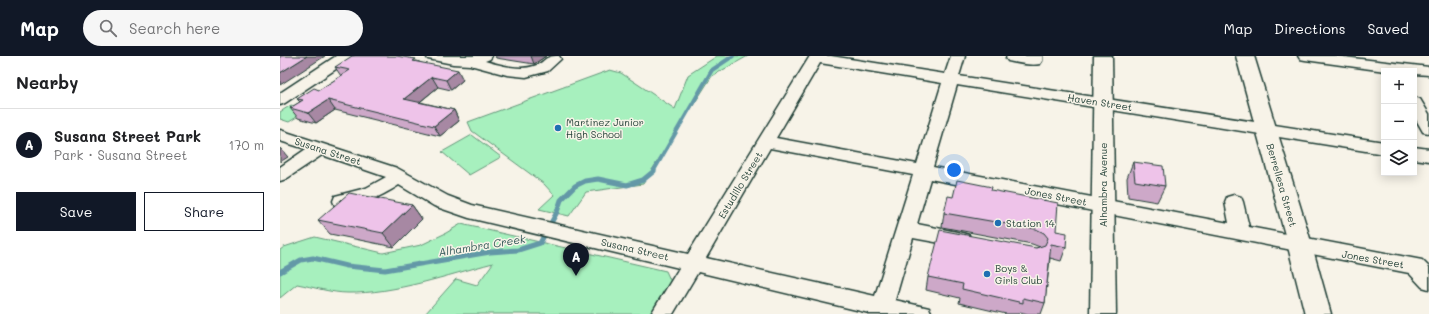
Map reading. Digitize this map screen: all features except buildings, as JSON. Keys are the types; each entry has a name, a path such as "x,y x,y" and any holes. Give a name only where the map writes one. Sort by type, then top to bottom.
{"main road":[{"name":"Alhambra Avenue","path":"1103,56 1103,314"},
{"name":"Berrellesa Street","path":"1245,56 1300,245 1318,314"}],"street":[{"path":"280,100 346,56"},
{"path":"433,56 463,62 479,59 486,66 528,73 541,70 554,59"},
{"path":"881,310 958,56"},
{"path":"1013,58 1035,61 1035,56"},
{"path":"1305,56 1388,68"},
{"name":"Haven Street","path":"817,57 1381,148"},
{"name":"Estudillo Street","path":"662,314 817,57"},
{"path":"1417,70 1429,71"},
{"path":"1415,104 1429,128"},
{"name":"Susana Street","path":"280,135 363,162 399,176 441,201 469,211 693,262 881,310 921,314"},
{"name":"Jones Street","path":"766,142 1103,205 1300,245 1415,266 1429,281"},
{"path":"280,175 320,148"},
{"path":"1417,154 1429,156"},
{"path":"342,201 365,196 389,184 399,176"},
{"path":"1234,202 1241,233"},
{"path":"906,229 977,243"}],"green space":[{"path":"717,56 748,56 712,76 643,184 586,192 569,216 539,209 554,195 544,184 472,131 468,122 610,70 621,73 675,109 688,75"},
{"path":"291,105 308,110 289,122 280,119 280,112"},
{"path":"472,135 501,157 469,175 442,152"},
{"path":"461,224 666,271 671,282 651,314 425,314 456,279 477,285 493,263 421,283 366,292 336,292 297,284 280,298 280,250 284,247 315,237 383,253 421,245"}],"waterway":[{"name":"Alhambra Creek","path":"653,172 712,70 733,56"},
{"name":"Alhambra Creek","path":"280,272 301,260 313,258 347,266 385,270 490,252 518,250 540,243 557,212 561,200 575,186 585,181 598,179 627,185 643,180 653,172"}],"place":[{"name":"Martinez Junior High School","path":"558,128"},
{"name":"Station 14","path":"998,223"},
{"name":"Boys & Girls Club","path":"987,274"},
{"name":"Susana Street Park","path":"576,276"}]}
